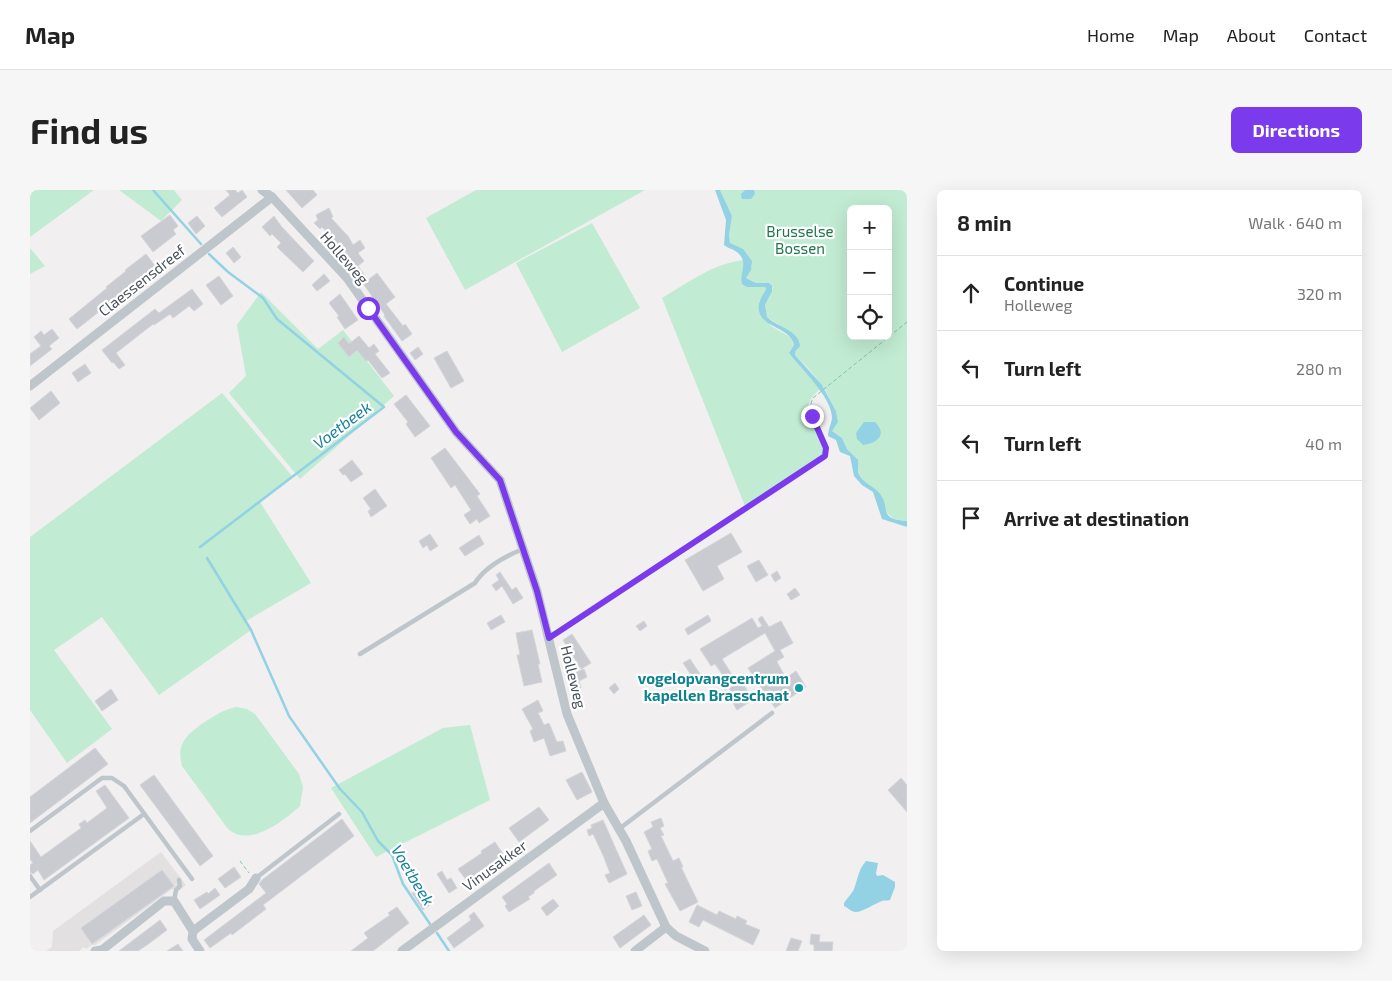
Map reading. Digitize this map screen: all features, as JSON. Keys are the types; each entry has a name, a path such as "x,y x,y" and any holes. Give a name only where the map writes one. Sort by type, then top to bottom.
{"street":[{"name":"Holleweg","path":"262,190 272,197 347,278 456,432 500,480 537,591 567,714 604,803 666,928"},
{"name":"Claessensdreef","path":"30,386 272,197"},
{"name":"Vinusakker","path":"402,951 604,803"},
{"path":"193,930 238,898 249,888 255,879"},
{"path":"100,951 164,901 174,901 193,930 192,939 200,951"},
{"path":"635,951 666,928 676,936 705,951"}],"lane":[{"path":"360,654 475,583 486,570 514,552 523,549"},
{"path":"619,830 772,713"},
{"path":"30,831 102,778 112,778 119,782 192,879"},
{"path":"30,897 144,814"},
{"path":"255,879 338,814"},
{"path":"30,876 40,890"},
{"path":"174,901 176,890 180,886 179,880"}],"path":[{"path":"549,638 825,456 826,448 810,411 811,400 818,392 907,322"},
{"path":"240,861 255,879"}],"shaded area":[{"path":"161,852 186,885 180,890 172,889 95,945 86,949 84,947 79,951 46,951 52,947 53,931"}],"green space":[{"path":"30,190 94,190 30,237"},
{"path":"119,190 174,190 182,200 161,221"},
{"path":"476,190 645,190 465,290 426,218"},
{"name":"Brusselse Bossen","path":"720,190 907,190 907,521 894,519 887,513 883,502 860,476 858,470 859,462 847,449 842,438 832,431 838,422 836,411 825,389 795,355 798,349 789,331 767,317 765,305 773,288 769,283 756,283 746,278 752,266 744,252 730,244 729,235 732,216"},
{"path":"592,223 640,308 562,352 516,263"},
{"path":"30,248 45,266 30,274"},
{"path":"743,260 742,272 747,287 765,287 767,289 759,302 771,326 790,337 794,345 789,353 820,389 812,397 808,412 824,451 822,455 745,506 662,298 711,270"},
{"path":"261,292 318,349 343,330 394,396 300,479 229,393 246,376 237,325"},
{"path":"222,393 292,476 260,502 311,583 246,621 251,630 159,695 102,617 54,650 112,729 67,763 30,710 30,537"},
{"path":"236,707 247,709 255,714 299,774 303,787 300,806 276,825 256,834 246,836 228,829 182,766 180,751 184,740 203,723"},
{"path":"470,725 490,800 376,857 331,788 443,728"}],"water":[{"path":"715,190 720,190 732,216 729,235 730,243 743,249 752,261 751,270 746,278 756,283 769,283 772,286 772,291 765,305 767,317 796,336 800,346 795,355 822,385 836,411 838,422 832,431 842,438 847,449 858,460 859,475 880,494 888,515 898,520 907,521 907,527 882,519 873,492 862,485 854,476 850,456 840,452 836,440 828,436 832,417 827,400 789,353 794,345 791,338 762,318 759,312 759,304 766,289 765,287 747,287 742,284 743,260 736,252 724,245 726,220"},
{"path":"745,190 754,190 755,194 751,199 742,199 741,194"},
{"path":"864,422 875,422 881,434 873,442 863,445 857,439 856,433"},
{"path":"866,861 878,863 877,876 883,875 895,882 895,887 890,900 854,912 844,906 844,903 853,891 863,864"}],"building":[{"path":"226,190 235,190 238,193 242,190 247,197 222,217 214,208 230,195"},
{"path":"286,190 313,190 317,195 302,208"},
{"path":"329,208 333,217 331,218 348,236 353,245 360,240 365,248 358,253 364,261 358,266 368,280 377,273 395,297 386,304 403,326 405,324 412,334 402,341 358,276 355,278 346,267 353,263 345,251 338,256 333,249 339,245 322,227 320,229 314,223 318,220 316,215"},
{"path":"170,215 178,226 173,230 176,234 153,252 141,236"},
{"path":"197,216 205,226 196,234 188,223"},
{"path":"274,216 314,261 303,272 277,247 281,243 272,234 270,236 262,227"},
{"path":"233,247 241,257 234,263 226,253"},
{"path":"146,254 156,267 77,329 69,319"},
{"path":"324,274 330,281 317,291 312,285"},
{"path":"219,276 233,296 221,305 206,285"},
{"path":"192,289 203,304 194,311 189,306 173,318 170,314 153,324 116,353 125,365 119,369 112,363 102,350 155,309 159,313"},
{"path":"340,294 358,320 345,329 337,317 339,316 329,303"},
{"path":"52,329 59,338 49,346 52,349 30,366 30,354 41,346 34,337 41,331 44,335"},
{"path":"359,336 369,348 374,344 379,351 375,354 390,373 382,378 368,360 366,361 357,350 349,357 338,343 344,337 349,344"},
{"path":"418,347 423,354 415,360 410,353"},
{"path":"447,351 464,381 451,388 434,358"},
{"path":"85,364 91,373 78,382 72,373"},
{"path":"51,391 60,403 39,420 30,408"},
{"path":"406,395 430,426 415,437 406,424 408,422 394,404"},
{"path":"445,448 480,494 477,496 490,516 479,523 477,519 470,524 464,515 471,510 455,485 451,488 431,458"},
{"path":"352,460 363,474 351,482 339,470"},
{"path":"375,489 387,506 371,517 368,511 371,509 363,498"},
{"path":"731,533 742,552 717,566 724,579 703,591 685,560"},
{"path":"430,534 438,546 430,551 427,545 423,548 419,541"},
{"path":"479,535 484,544 465,556 459,548"},
{"path":"759,560 768,575 756,582 747,566"},
{"path":"777,571 781,578 775,582 771,575"},
{"path":"500,572 512,590 516,587 523,598 513,604 502,586 496,591 492,585 499,580 496,575"},
{"path":"795,588 800,595 791,600 787,594"},
{"path":"501,615 505,622 491,630 487,623"},
{"path":"708,615 711,621 688,635 685,629"},
{"path":"762,616 769,627 781,621 793,643 780,650 784,657 777,661 778,664 786,678 796,671 806,687 775,708 748,668 775,651 765,633 722,659 736,681 739,679 754,699 737,710 733,703 737,701 729,688 725,690 717,677 722,674 715,664 711,666 700,649 752,618 758,628 762,626 758,619"},
{"path":"644,621 647,626 640,631 636,626"},
{"path":"532,630 542,682 524,686 517,655 520,655 516,633"},
{"path":"572,634 591,663 581,669 563,640"},
{"path":"690,659 700,674 693,678 683,663"},
{"path":"584,669 587,677 579,681 581,688 576,690 568,675"},
{"path":"615,683 619,689 614,694 609,688"},
{"path":"111,689 118,700 102,711 95,701"},
{"path":"538,700 543,711 538,713 544,725 549,723 557,742 563,741 566,751 550,756 544,738 534,742 530,731 533,729 522,709"},
{"path":"95,748 108,764 30,823 30,797"},
{"path":"582,772 592,792 577,800 566,780"},
{"path":"154,775 213,856 200,866 140,785"},
{"path":"901,778 907,785 907,812 888,790"},
{"path":"105,785 129,818 44,880 38,870 33,874 30,872 30,865 33,863 30,859 30,841 41,857 81,828 79,824 85,820 87,823 107,808 96,791"},
{"path":"539,807 549,820 519,842 509,828"},
{"path":"661,818 664,826 660,828 664,835 661,836 673,861 679,858 683,867 681,867 698,902 680,911 665,884 668,883 657,859 652,861 648,851 652,849 644,832 653,827 651,822"},
{"path":"342,819 354,836 263,905 266,909 232,935 231,933 210,948 204,940 266,893 259,884 262,880"},
{"path":"603,820 627,874 609,883 605,875 610,873 603,855 593,834 589,836 587,830 592,828 591,825"},
{"path":"495,842 503,854 467,881 458,869"},
{"path":"549,863 557,875 534,891 528,897 530,899 509,912 505,906 507,904 502,897"},
{"path":"234,867 241,877 225,888 218,879"},
{"path":"162,870 174,886 92,944 81,928"},
{"path":"442,871 447,880 451,878 457,888 449,893 437,874"},
{"path":"421,887 434,902 423,910 412,893"},
{"path":"215,888 220,895 200,909 194,900 207,892 208,894"},
{"path":"636,892 642,906 632,910 626,896"},
{"path":"553,899 559,906 547,916 541,908"},
{"path":"697,905 717,915 719,911 736,919 737,916 747,921 745,924 760,930 753,945 703,920 699,927 689,922"},
{"path":"397,907 409,923 373,951 351,951 368,938 364,933 390,915 388,913"},
{"path":"474,912 484,926 454,948 447,938 471,920 469,916"},
{"path":"644,915 651,925 620,948 613,937"},
{"path":"160,920 167,930 138,951 119,951"},
{"path":"811,934 820,935 819,942 833,942 832,951 814,951 814,945 810,944"},
{"path":"791,938 802,941 798,951 786,951"},
{"path":"178,944 183,951 167,951"}],"waterway":[{"name":"Voetbeek","path":"153,190 201,244"},
{"name":"Voetbeek","path":"200,547 384,407 277,319 263,298 228,272 209,254"},
{"name":"Voetbeek","path":"207,558 251,630 289,716 340,789 362,812 378,841 392,855 403,884 430,924"},
{"name":"Voetbeek","path":"437,933 449,951"}],"place":[{"name":"vogelopvangcentrum kapellen Brasschaat","path":"799,688"}],"route":[{"path":"368,308 456,432 500,480 537,591 549,638 825,456 826,448 816,429 812,416"}]}
